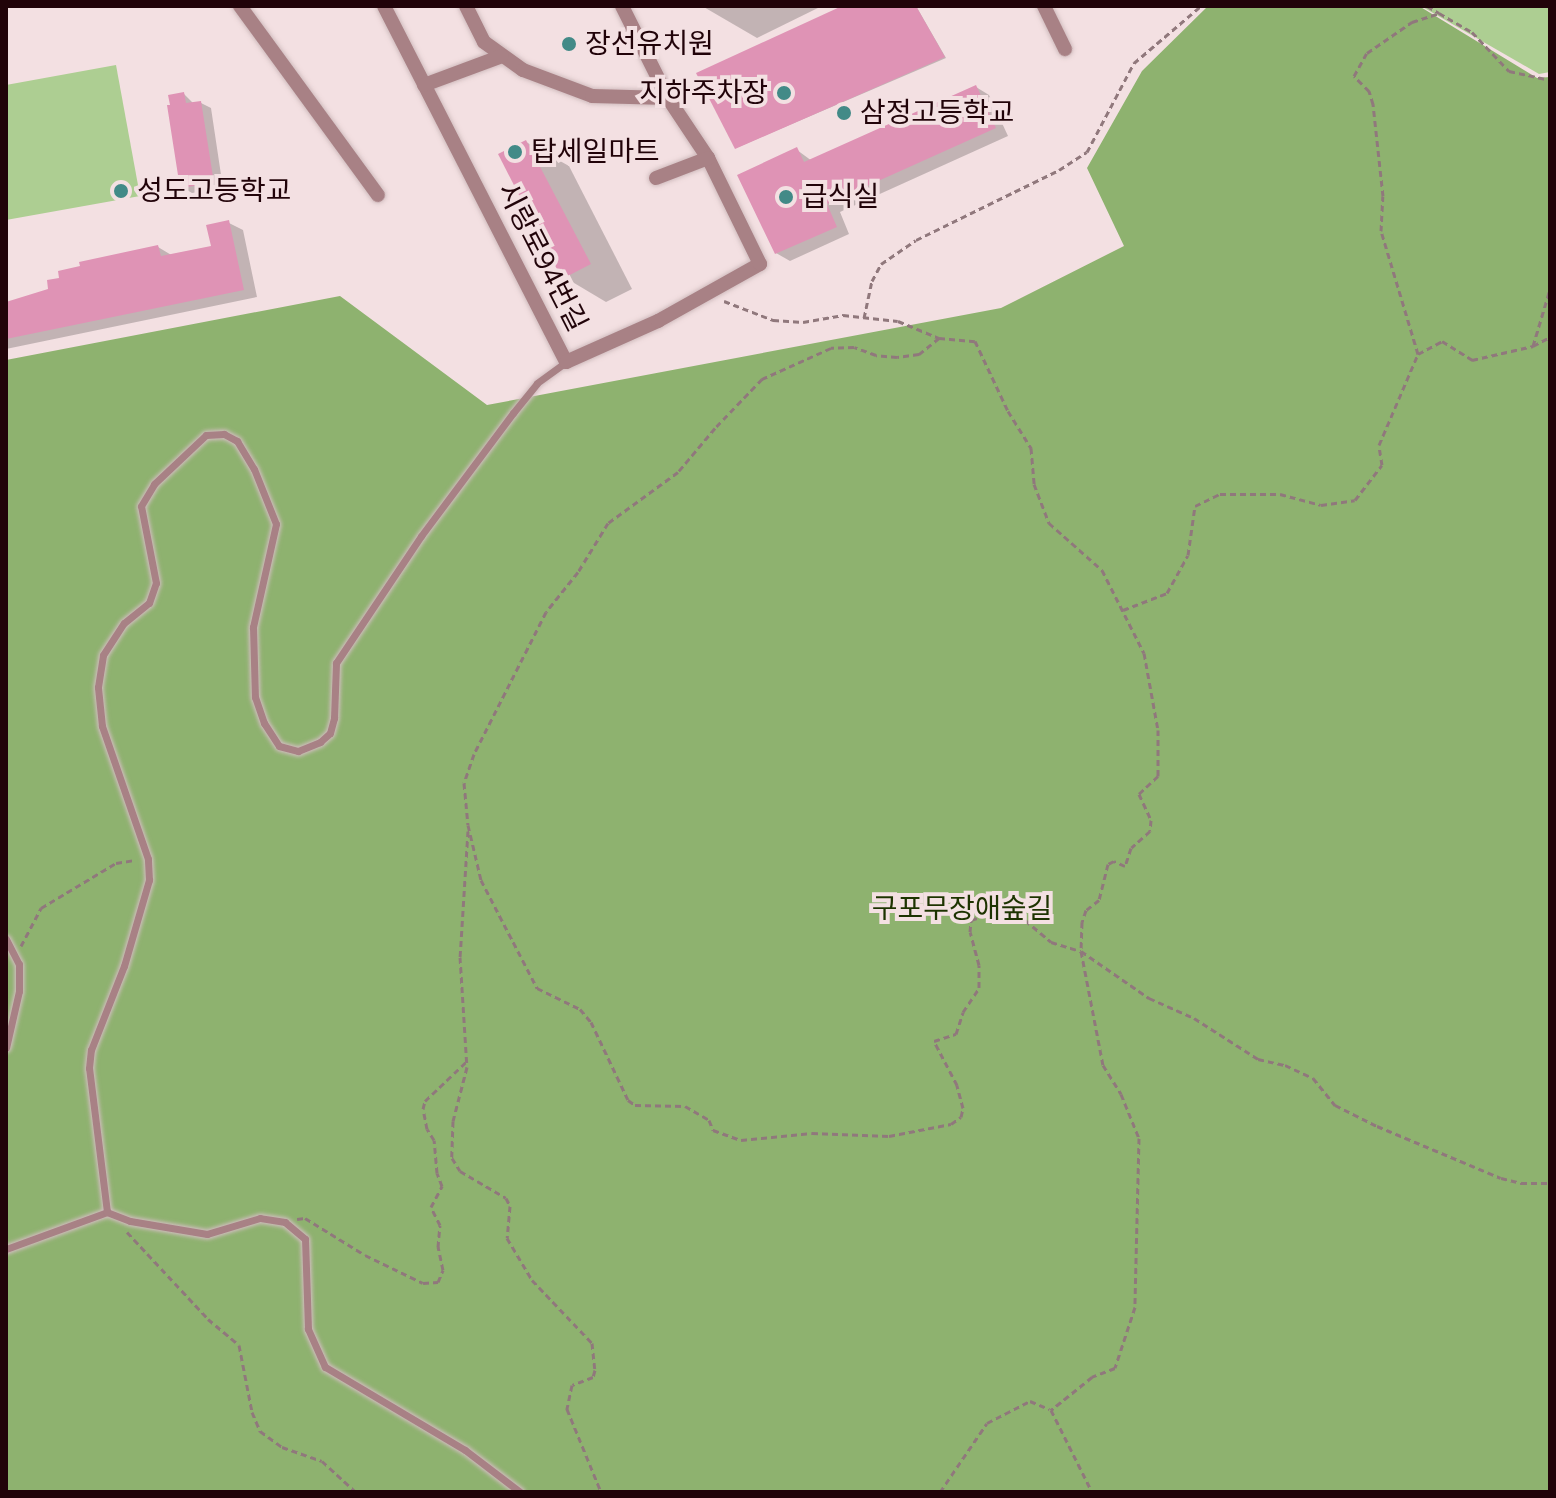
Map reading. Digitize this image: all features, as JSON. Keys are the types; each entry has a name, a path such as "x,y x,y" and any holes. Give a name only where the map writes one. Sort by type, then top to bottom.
{"street":[{"path":"240,6 378,195"},
{"name":"시랑로94번길","path":"384,6 566,362"},
{"path":"466,6 484,42 523,70 592,96 668,98"},
{"path":"566,362 711,294 760,264 708,158 668,98 622,6"},
{"path":"1044,6 1065,49"},
{"path":"424,85 502,56"},
{"path":"656,178 708,158"}],"lane":[{"path":"107,1212 89,1068 91,1050 140,919 149,869 102,726 98,687 103,655 124,623 149,603 156,583 141,506 154,484 206,435 224,434 237,441 254,469 276,524 253,627 255,697 264,723 279,746 298,751 320,742 330,733 334,718 336,663 421,536 537,383 566,362"},
{"path":"6,939 19,964 19,991 6,1048"},
{"path":"6,1249 107,1212 130,1221 207,1234 260,1218 285,1222 305,1239 308,1329 325,1367 465,1450 520,1492"}],"path":[{"path":"864,318 872,281 881,264 916,240 1059,170 1087,152 1134,63 1201,6"},
{"path":"1427,6 1472,32 1509,71 1550,80"},
{"path":"1418,354 1381,231 1383,196 1373,104 1369,91 1354,76 1367,53 1412,22 1439,13"},
{"path":"1533,346 1550,289"},
{"path":"711,294 773,320 803,322 843,315 898,321 939,338 975,341 1008,411 1031,448 1034,484 1049,523 1096,562 1123,610 1151,673 1158,776 1139,794 1151,820 1150,831 1131,848 1125,866 1114,861 1108,864 1099,900 1086,910 1082,922 1081,951 1103,1065 1121,1094 1139,1138 1135,1307 1115,1368 1092,1377 1051,1410"},
{"path":"1123,610 1167,593 1188,555 1195,506 1220,494 1280,494 1321,505 1355,500 1382,465 1379,445 1418,354 1442,341 1472,360 1533,346 1550,337"},
{"path":"939,338 919,354 897,357 876,355 854,347 831,348 762,379 678,472 608,523 578,572 546,612 474,754 464,783 468,825 481,880 537,988 580,1009 591,1022 628,1100 635,1105 685,1106 709,1120 713,1130 741,1140 812,1133 889,1136 951,1124 961,1117 961,1097 950,1066 940,1056 934,1041 956,1034 963,1012 979,988 979,965 970,932 971,920 989,914 1009,916 1025,920 1051,942 1081,951 1149,998 1194,1018 1258,1059 1285,1065 1313,1078 1335,1105 1377,1126 1501,1178 1521,1183 1550,1183"},
{"path":"468,825 460,957 467,1061 453,1121 452,1158 460,1171 506,1198 510,1206 507,1238 532,1280 592,1343 593,1377 572,1385 567,1409 601,1492"},
{"path":"14,952 41,908 79,884 123,861 134,859 149,869"},
{"path":"285,1222 305,1218 379,1263 423,1283 438,1282 443,1270 438,1247 440,1225 431,1207 442,1186 437,1173 434,1140 427,1129 423,1109 425,1101 467,1061"},
{"path":"107,1212 208,1319 239,1345 252,1412 260,1431 282,1447 322,1461 356,1492"},
{"path":"940,1492 987,1423 1030,1401 1051,1410 1092,1492"}],"green space":[{"name":"구포무장애숲길","path":"1208,6 1419,6 1537,78 1550,77 1550,1492 6,1492 6,360 340,296 487,405 1001,308 1124,246 1087,168 1142,71"},
{"path":"1421,6 1550,6 1550,72 1539,74"},
{"path":"116,65 140,196 6,220 6,85"}],"building":[{"name":"지하주차장","path":"842,6 916,6 945,57 735,149 696,73"},
{"path":"976,85 996,128 827,204 837,227 775,254 737,175 797,147 804,162"},
{"path":"184,92 186,103 201,101 214,183 180,188 167,105 170,105 168,95"},
{"path":"526,140 591,264 562,279 498,154"},
{"path":"229,220 244,290 6,339 6,302 48,289 47,280 59,278 58,271 80,266 79,262 158,245 161,256 211,246 206,225"}],"place":[{"name":"장선유치원","path":"569,44"},
{"name":"지하주차장","path":"784,93"},
{"name":"삼정고등학교","path":"844,113"},
{"name":"탑세일마트","path":"515,152"},
{"name":"성도고등학교","path":"121,191"},
{"name":"급식실","path":"786,197"}]}
